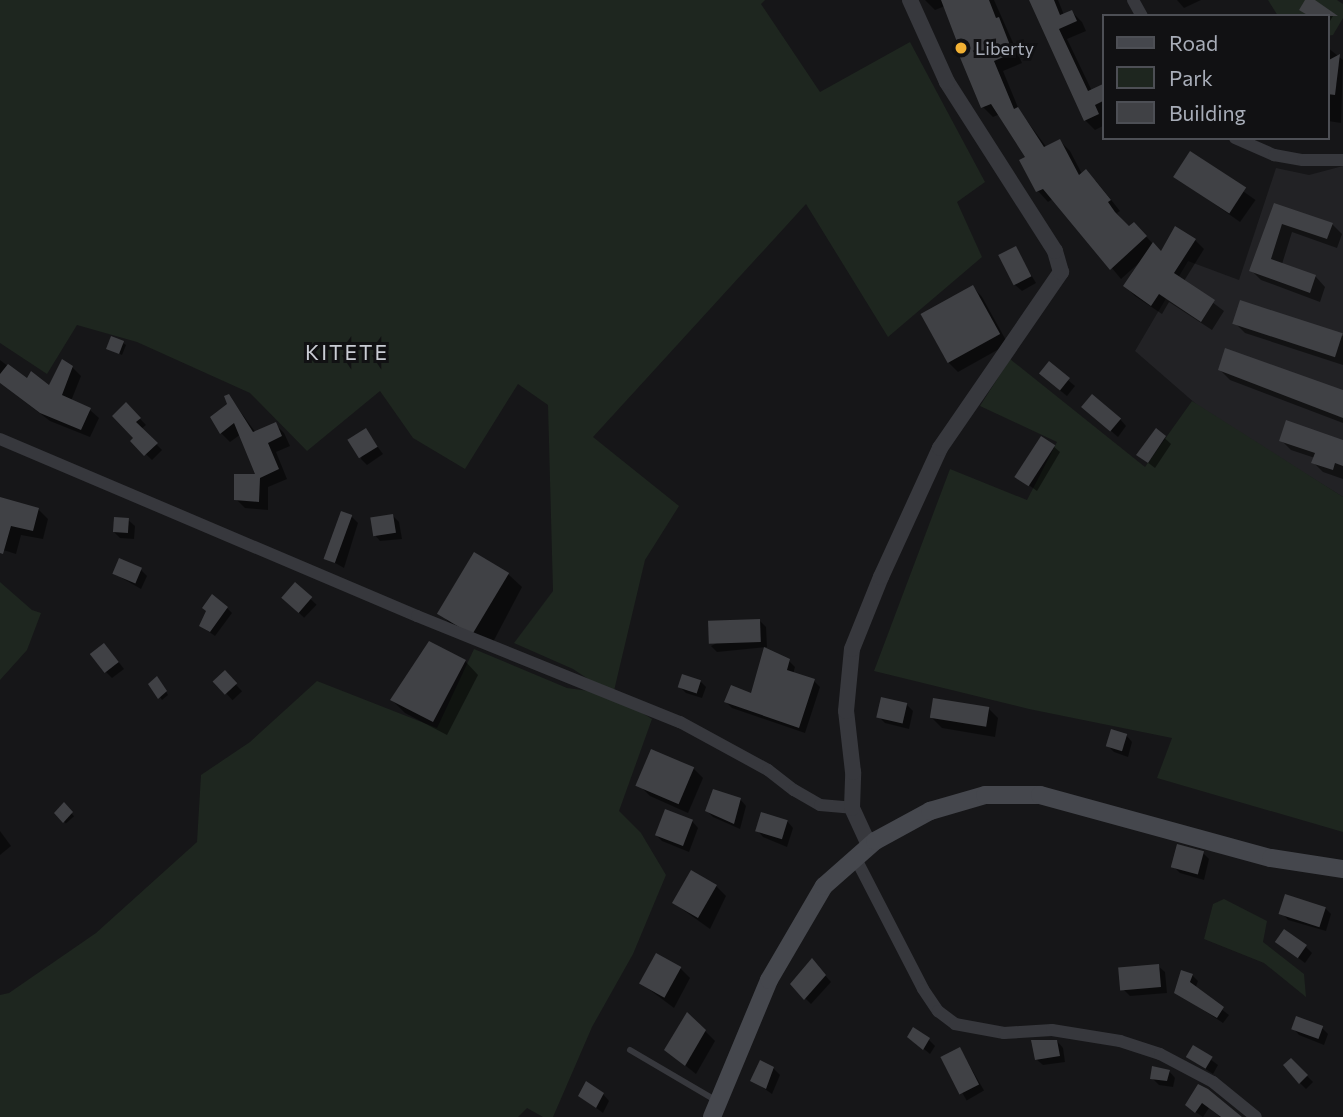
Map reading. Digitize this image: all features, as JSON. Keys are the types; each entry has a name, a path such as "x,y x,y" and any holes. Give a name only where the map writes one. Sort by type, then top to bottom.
{"main road":[{"path":"716,1109 769,980 824,886 869,846 930,810 985,795 1040,796 1271,858 1343,869"}],"street":[{"path":"910,0 947,82 1055,251 1061,272 940,448 856,639 847,681 846,711 853,772 852,808 923,989 938,1011 955,1024 1004,1033 1052,1030 1120,1041 1160,1054 1213,1082 1256,1117"},
{"path":"1240,140 1274,155 1303,160 1343,160"},
{"path":"0,439 429,621 680,722 768,770 793,790 820,805 852,808"}],"lane":[{"path":"630,1050 716,1109"}],"shaded area":[{"path":"1343,166 1343,497 1204,411 1135,351 1188,261 1239,280 1276,168 1309,175"}],"green space":[{"path":"0,0 765,0 761,4 820,92 910,42 985,182 957,202 982,257 888,337 806,204 593,437 679,506 645,560 613,695 652,719 619,811 641,833 666,875 633,954 592,1027 553,1117 543,1117 527,1108 518,1117 0,1117 0,995 9,993 96,933 197,842 201,775 250,742 317,681 437,728 474,649 567,688 611,694 573,669 514,643 553,591 548,405 518,384 465,469 413,438 380,391 307,451 250,393 137,342 77,325 47,374 0,343"},
{"path":"1268,0 1337,0 1343,4 1343,18 1333,35 1329,36 1329,14 1277,14"},
{"path":"1010,359 1145,467 1192,401 1343,497 1343,832 1157,778 1172,738 1029,709 874,671 950,469 1027,500 1057,442 980,406"},
{"path":"0,582 32,610 41,613 27,650 0,680"},
{"path":"1224,899 1267,921 1263,942 1304,974 1306,997 1264,963 1204,939 1213,904"}],"building":[{"path":"941,0 989,0 1013,53 994,61 1014,109 1018,107 1044,147 1060,139 1079,175 1086,169 1111,200 1108,202 1115,212 1129,226 1134,222 1147,236 1110,270 1043,189 1036,192 1019,160 1025,157 991,104 981,108 954,43 957,42"},
{"path":"1029,0 1054,0 1060,15 1072,10 1077,21 1059,29 1088,91 1102,84 1102,102 1095,105 1099,114 1084,121"},
{"path":"1305,0 1315,0 1338,16 1306,14 1299,10"},
{"path":"1340,54 1335,95 1329,94 1329,60"},
{"path":"1190,151 1246,187 1229,213 1173,177"},
{"path":"1274,203 1333,223 1327,239 1282,224 1271,259 1316,275 1310,293 1249,271"},
{"path":"1175,226 1196,239 1174,273 1215,300 1201,322 1159,294 1151,306 1123,286 1153,242 1161,251"},
{"path":"1016,246 1031,276 1014,285 998,255"},
{"path":"973,285 1000,334 948,363 921,314"},
{"path":"1240,300 1343,333 1335,357 1232,324"},
{"path":"111,336 124,341 119,354 106,349"},
{"path":"1225,348 1343,390 1343,418 1218,370"},
{"path":"62,359 73,366 62,395 91,408 81,430 40,413 0,383 0,374 8,364 27,378 31,371 49,385"},
{"path":"1049,361 1070,378 1060,390 1039,373"},
{"path":"229,394 253,432 276,422 282,436 268,443 279,469 260,478 259,502 234,500 234,474 255,474 234,423 220,434 210,417 227,404 224,396"},
{"path":"1092,394 1121,418 1110,431 1081,407"},
{"path":"126,402 141,418 136,422 158,443 144,456 130,441 133,438 112,416"},
{"path":"1286,420 1343,440 1343,466 1335,463 1333,470 1311,463 1315,453 1279,441"},
{"path":"366,428 378,447 359,458 347,440"},
{"path":"1156,428 1166,436 1148,463 1136,455"},
{"path":"1041,436 1055,445 1029,486 1014,477"},
{"path":"0,497 39,508 33,531 11,526 3,554 0,553"},
{"path":"341,511 352,515 335,563 324,559"},
{"path":"393,514 396,533 373,536 370,518"},
{"path":"114,517 129,518 128,533 113,532"},
{"path":"474,552 509,573 472,635 437,614"},
{"path":"119,558 142,568 135,583 112,574"},
{"path":"295,582 312,597 299,613 281,598"},
{"path":"212,594 228,607 210,632 199,626 206,611 202,608"},
{"path":"760,619 761,642 709,644 708,621"},
{"path":"429,641 466,660 433,722 390,700"},
{"path":"104,643 119,662 105,673 90,654"},
{"path":"764,647 790,659 787,670 815,679 799,728 724,702 731,685 751,693"},
{"path":"225,670 237,683 225,695 213,682"},
{"path":"682,674 701,680 697,693 678,687"},
{"path":"157,676 167,691 158,699 148,684"},
{"path":"881,697 907,703 903,724 876,717"},
{"path":"933,698 989,707 986,727 930,718"},
{"path":"1111,729 1127,734 1122,751 1106,746"},
{"path":"651,749 694,767 679,804 635,786"},
{"path":"713,789 741,798 734,824 705,811"},
{"path":"64,802 73,812 63,823 54,813"},
{"path":"665,809 693,820 683,846 655,835"},
{"path":"761,812 788,820 782,839 755,831"},
{"path":"1177,844 1204,851 1198,874 1171,867"},
{"path":"691,870 717,885 698,918 672,903"},
{"path":"1285,894 1326,907 1319,927 1279,914"},
{"path":"1284,929 1307,945 1298,958 1275,942"},
{"path":"656,953 681,967 664,998 639,984"},
{"path":"812,958 826,975 804,1000 790,984"},
{"path":"1159,964 1161,987 1120,990 1118,968"},
{"path":"1181,970 1193,974 1190,982 1224,1007 1217,1018 1174,993"},
{"path":"687,1012 706,1030 685,1066 664,1050"},
{"path":"1296,1016 1323,1026 1318,1039 1291,1029"},
{"path":"913,1027 930,1038 923,1050 907,1037"},
{"path":"1031,1040 1057,1040 1060,1056 1035,1060"},
{"path":"1193,1045 1213,1057 1206,1069 1186,1057"},
{"path":"960,1047 979,1084 959,1094 940,1057"},
{"path":"1291,1058 1308,1075 1299,1084 1283,1065"},
{"path":"760,1060 774,1067 766,1089 750,1081"},
{"path":"1152,1066 1170,1070 1167,1081 1150,1079"},
{"path":"586,1081 604,1093 596,1108 578,1096"},
{"path":"1198,1084 1242,1117 1221,1117 1202,1103 1195,1113 1185,1105"}],"place":[{"name":"Liberty","path":"961,48"}],"district":[{"name":"KITETE","path":"347,352"}]}
